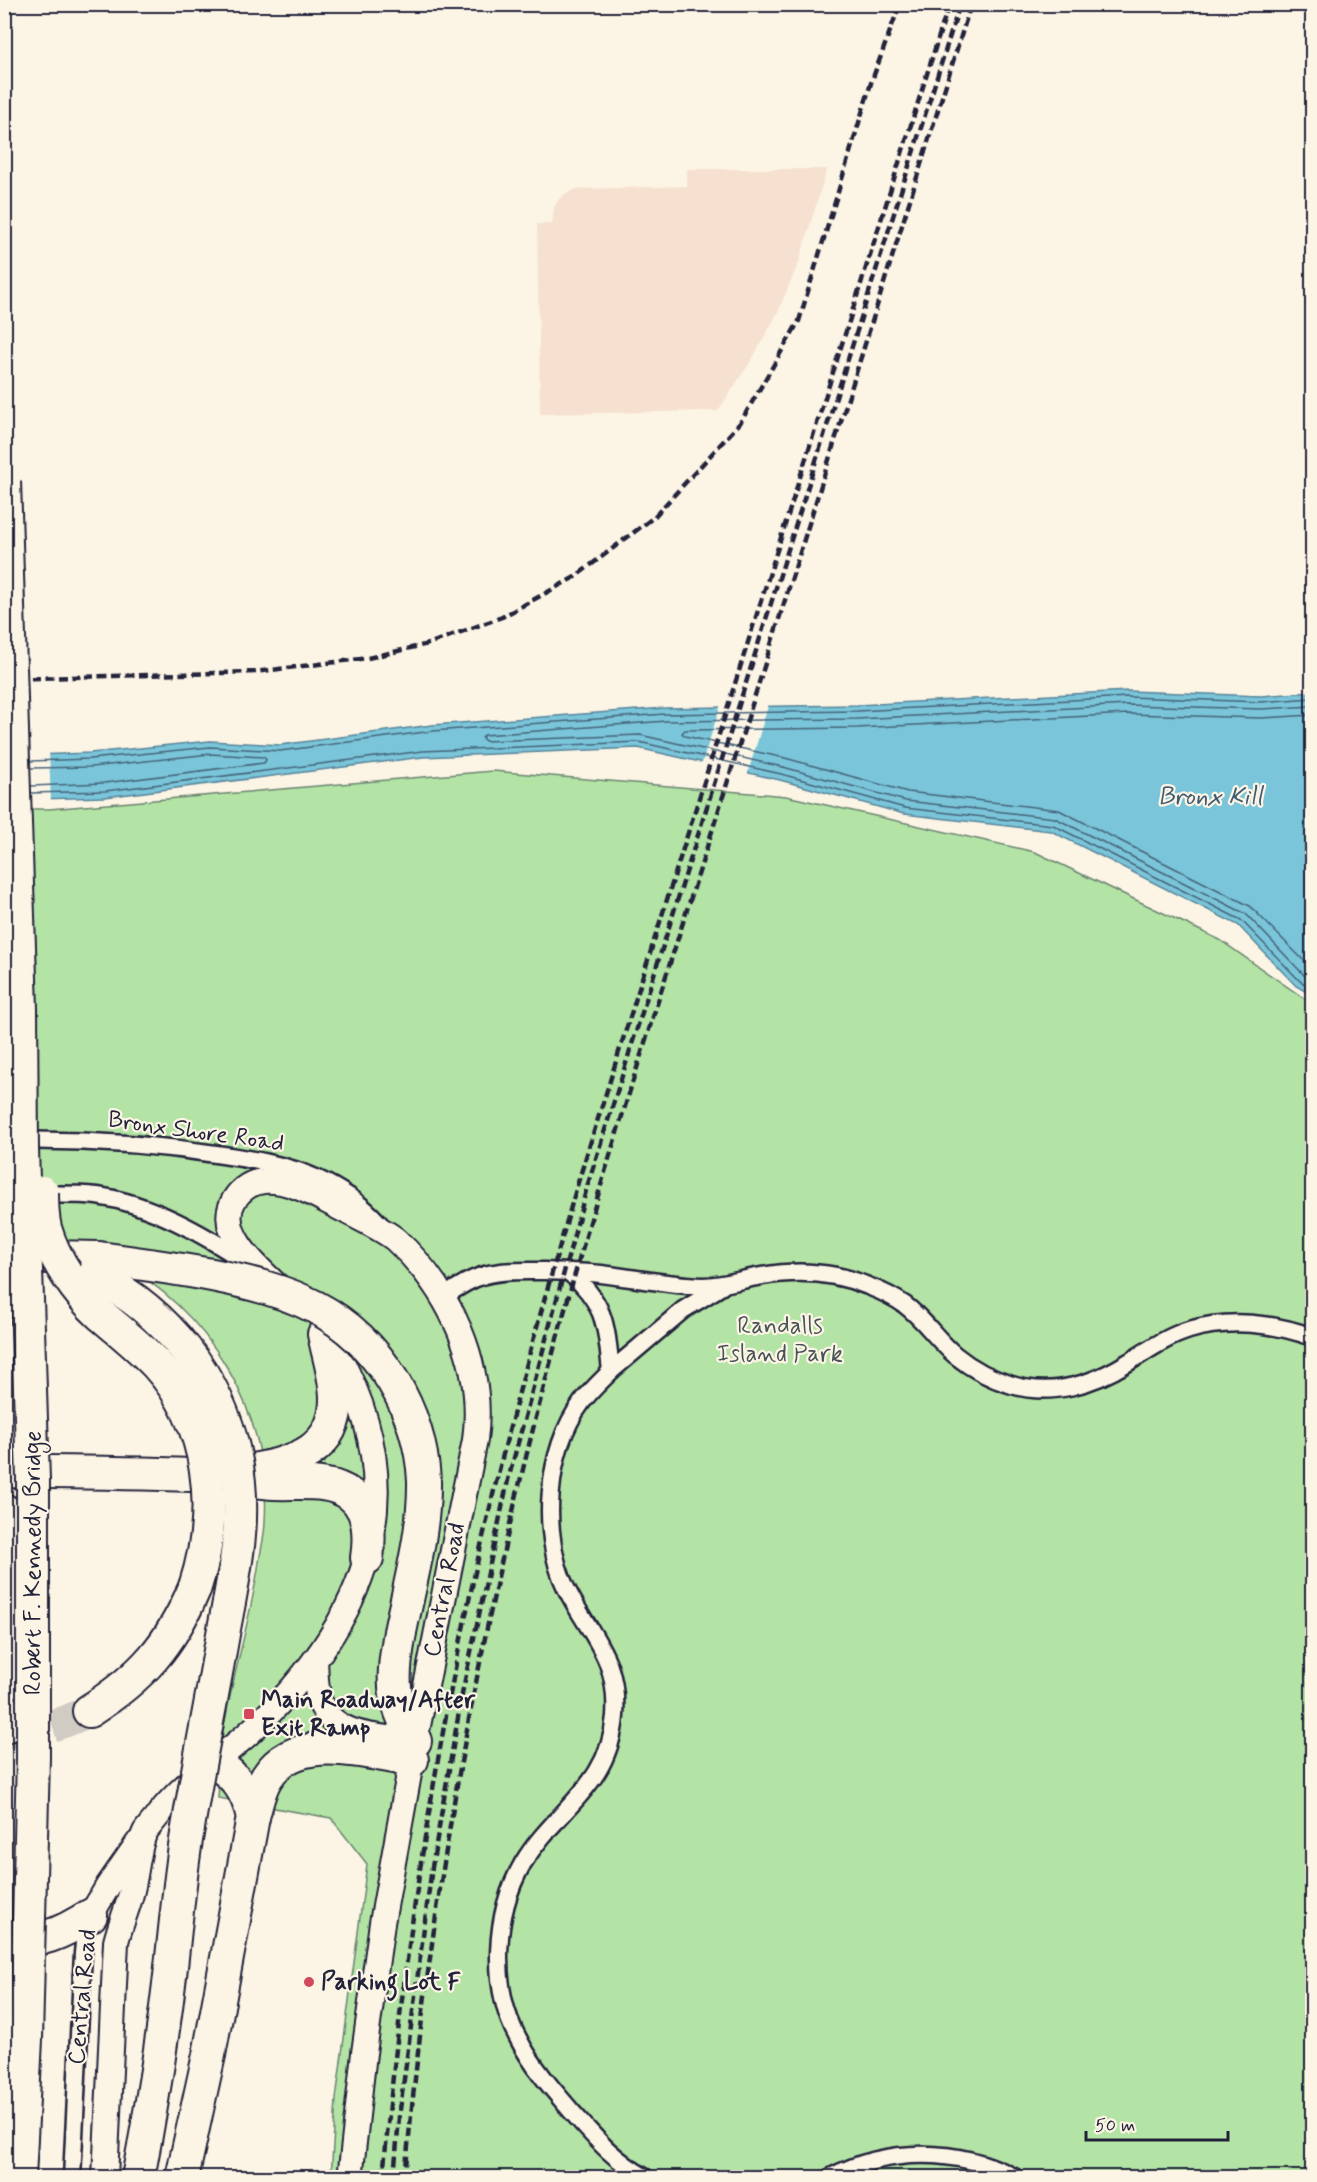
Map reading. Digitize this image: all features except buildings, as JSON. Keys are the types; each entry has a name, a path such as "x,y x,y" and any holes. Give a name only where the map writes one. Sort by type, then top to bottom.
{"highway":[{"name":"Robert F. Kennedy Bridge","path":"4,481 33,1479 34,1687 28,1965 19,2178"},
{"path":"21,1009 41,1152 43,1214 50,1241 83,1297 157,1365 177,1393 199,1440 208,1485 209,1512 206,1549 195,1587 180,1622 145,1668 129,1683 89,1711"},
{"path":"8,1256 96,1267 161,1266 256,1284 295,1296 335,1318 362,1340 381,1363 407,1407 418,1442 424,1478 420,1528 394,1668 395,1691 414,1750 322,1748 300,1752 290,1756 270,1773 261,1789 253,1817 209,2055 182,2178"},
{"path":"96,1267 158,1318 201,1370 212,1390 228,1432 240,1484 241,1507 237,1559 186,1841 159,2057 138,2178"},
{"path":"216,1476 286,1464 303,1456 319,1443 334,1416 336,1399 324,1334"},
{"path":"4,1471 216,1476 276,1483 307,1483 341,1489 356,1499 364,1512 370,1541 367,1558"},
{"name":"Robert F. Kennedy Bridge","path":"4,1510 4,1727"},
{"path":"214,1761 240,1784 253,1817"},
{"path":"4,1937 26,1940 51,1937 91,1915"}],"street":[{"name":"Bronx Shore Road","path":"4,1141 154,1147 204,1152 272,1164 315,1178 360,1203 394,1238"},
{"name":"Central Road","path":"72,2178 83,1953 85,1933 91,1915 145,1833 184,1786 248,1733 283,1700 315,1660 347,1607 367,1558 373,1530 376,1503 373,1461 364,1419 351,1381 324,1334 240,1246 231,1225 231,1205 244,1188 253,1184 274,1181 301,1189 394,1238 444,1297 461,1331 476,1389 477,1424 382,1923 350,2178"},
{"path":"4,1196 60,1194 99,1196 127,1203 180,1224 207,1238 271,1279"},
{"path":"444,1297 470,1281 496,1273 526,1271 597,1273 701,1286 723,1285 760,1276 805,1273 845,1279 866,1285 905,1305 954,1354 979,1371 1013,1386 1036,1389 1058,1389 1092,1382 1170,1338 1188,1330 1209,1325 1256,1324 1294,1330 1312,1336"},
{"path":"569,1272 591,1293 602,1312 611,1371"},
{"path":"646,2178 600,2145 536,2067 517,2037 509,2019 500,1963 504,1915 512,1884 523,1863 539,1840 590,1785 607,1754 613,1734 615,1692 612,1674 601,1646 567,1591 556,1562 550,1528 553,1476 563,1437 582,1402 611,1371 683,1310 723,1285"},
{"path":"315,1660 320,1701 334,1721 342,1728 414,1750"},
{"name":"Central Road","path":"105,2178 117,1942 120,1925 131,1897 145,1833"},
{"path":"829,2178 874,2160 904,2155 944,2155 963,2158 1016,2178"}],"shaded area":[{"path":"687,169 827,169 799,262 777,314 753,358 718,411 540,414 537,224 552,224 554,208 559,199 576,189 687,186"}],"green space":[{"name":"Randalls Island Park","path":"493,771 786,796 1035,852 1220,940 1312,1004 1312,2177 331,2177 336,2099 367,1864 331,1818 218,1798 222,1735 252,1603 265,1521 264,1481 258,1442 245,1403 227,1368 204,1334 177,1305 146,1279 112,1259 86,1248 5,1223 4,809 49,809"}],"water":[{"name":"Bronx Kill","path":"1128,691 1261,696 1312,692 1312,995 1296,986 1238,925 1051,831 904,814 780,780 638,748 423,757 105,797 5,800 4,756 90,753 210,741 280,745 432,725 665,708 857,705"}],"pier":[{"path":"769,703 747,776 701,766 721,704"},
{"path":"49,751 51,802 4,803 4,753"}],"tunnel":[{"path":"5,1732 48,1727 89,1711"}],"railway":[{"path":"4,679 255,672 368,658 428,644 502,617 575,577 654,517 740,423 799,321 871,83 900,4"},
{"path":"383,2178 398,2034 428,1818 468,1605 505,1445 579,1179 949,4"},
{"path":"394,2178 399,2117 432,1867 463,1689 508,1480 587,1187 960,4"},
{"path":"405,2178 425,1995 452,1813 486,1632 549,1367 624,1110 971,4"}],"place":[{"name":"Main Roadway/After Exit Ramp","path":"249,1714"},
{"name":"Parking Lot F","path":"309,1982"}]}
